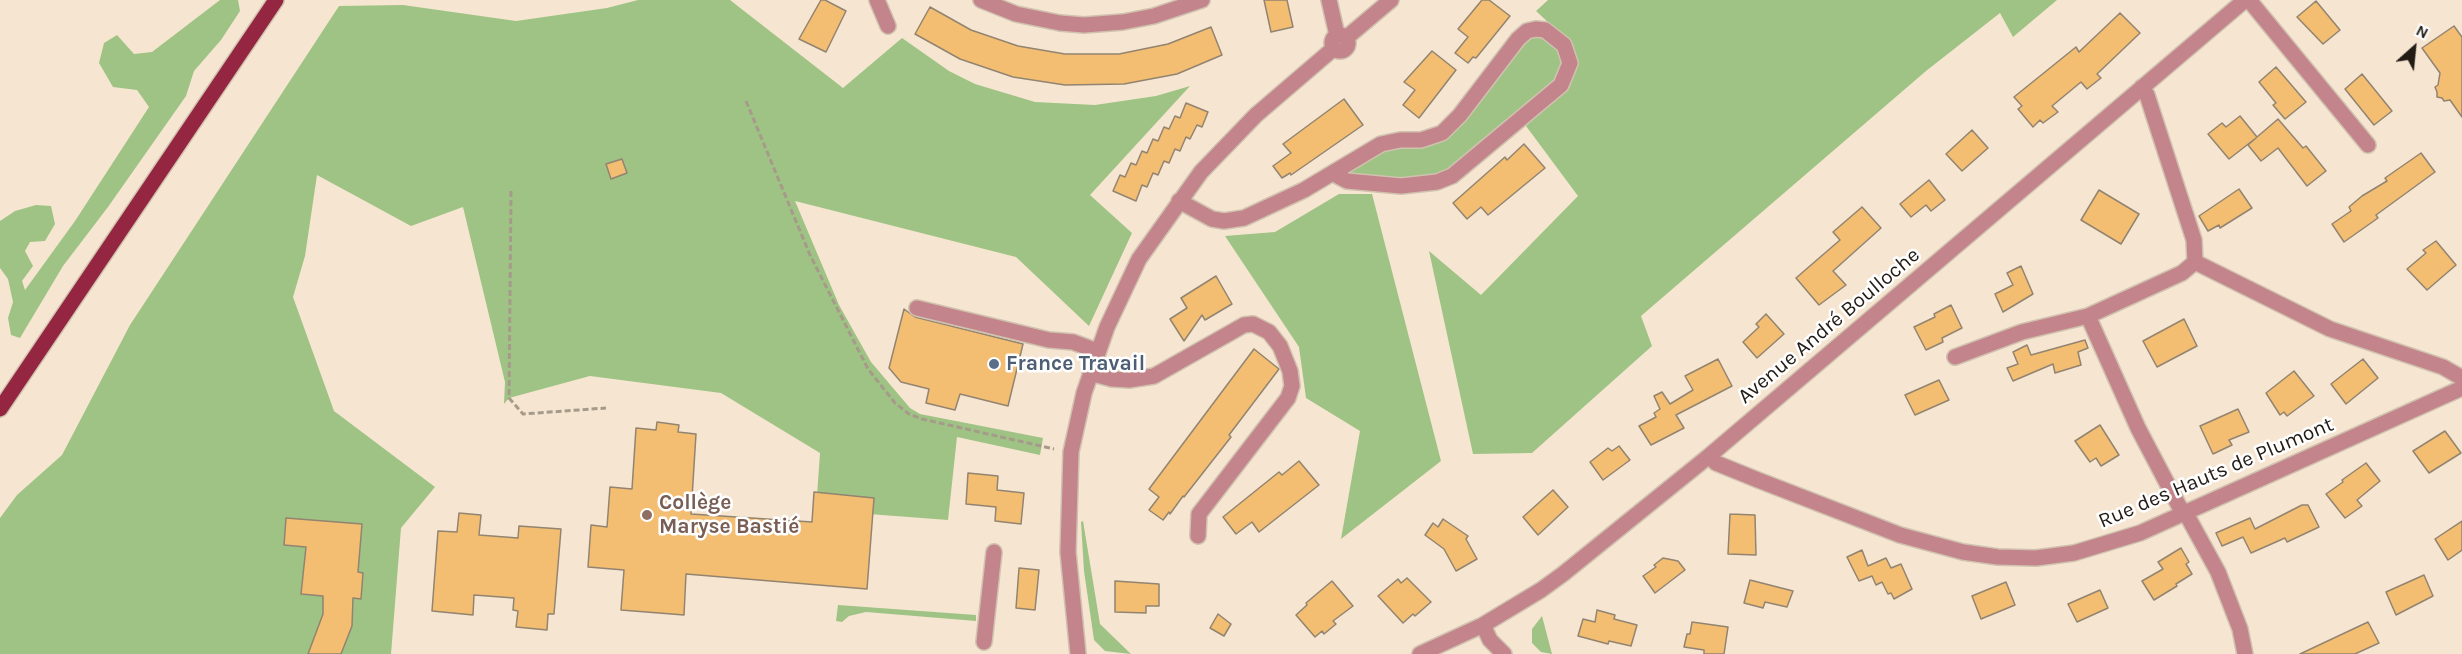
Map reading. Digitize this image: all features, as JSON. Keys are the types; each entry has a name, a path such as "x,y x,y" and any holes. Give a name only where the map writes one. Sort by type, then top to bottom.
{"main road":[{"path":"0,409 276,0"}],"street":[{"path":"877,0 888,26"},
{"path":"981,0 1016,14 1060,23 1084,25 1123,22 1154,16 1203,0"},
{"path":"1329,0 1339,41"},
{"path":"1078,654 1068,552 1071,452 1097,351 1139,259 1201,172 1241,129 1339,41 1391,0"},
{"name":"Avenue André Boulloche","path":"1420,654 1483,624 1541,591 1709,456 2247,0 2368,145"},
{"path":"1179,201 1212,219 1224,221 1244,218 1334,174 1363,153 1381,144 1400,140 1421,140 1442,133 1460,115 1518,39 1527,31 1545,30 1564,45 1570,63 1561,85 1452,176 1437,182 1401,186 1347,181 1334,174"},
{"path":"2142,87 2147,95 2193,240 2195,262"},
{"path":"1955,357 2022,332 2088,316 2182,273 2195,262"},
{"path":"2195,262 2330,329 2443,367 2462,378"},
{"path":"917,308 1049,340 1072,342 1097,351"},
{"path":"2088,316 2128,408 2218,572 2240,629 2245,654"},
{"path":"1090,373 1112,379 1129,380 1154,376 1244,325 1253,324 1262,328 1275,339 1286,356 1290,371 1292,386 1288,399 1199,514 1198,536"},
{"name":"Rue des Hauts de Plumont","path":"1709,456 1716,463 1737,472 1900,535 1963,552 1998,557 2036,558 2074,553 2140,533 2462,388"},
{"path":"984,642 994,552"},
{"path":"1483,624 1490,640 1504,654"}],"path":[{"path":"746,101 810,255 868,369 895,403 909,414 922,419 1071,452"},
{"path":"511,191 509,398 522,414 606,408"}],"green space":[{"path":"220,0 238,0 240,11 221,40 194,71 186,96 108,207 63,266 20,338 11,335 8,318 13,302 8,279 0,268 0,221 15,211 36,205 51,206 55,224 45,241 30,242 25,251 33,266 22,281 25,290 75,221 149,107 137,90 113,87 99,63 104,43 117,35 134,54 152,52"},
{"path":"638,0 730,0 843,88 902,38 949,71 975,84 1035,102 1095,105 1156,96 1190,86 1090,195 1132,233 1089,326 1016,257 795,201 839,305 871,362 910,408 920,414 1043,438 1040,455 957,437 948,520 816,510 820,453 721,393 590,376 509,398 504,404 505,382 463,207 411,226 317,175 305,256 293,297 334,411 435,487 401,528 391,654 0,654 0,518 17,495 62,455 130,325 339,6 403,5 516,21 607,8"},
{"path":"1548,0 2057,0 2013,37 2000,13 1926,71 1641,316 1652,346 1532,453 1473,454 1429,251 1481,295 1578,196 1526,126 1565,90 1574,75 1577,64 1573,48 1536,11"},
{"path":"1536,36 1547,37 1554,42 1563,61 1560,77 1542,95 1514,114 1454,166 1437,175 1408,179 1352,176 1349,173 1348,171 1354,164 1392,147 1440,142 1452,134 1518,50"},
{"path":"1339,194 1372,194 1441,461 1341,539 1360,431 1306,398 1299,347 1225,236 1275,232"},
{"path":"1083,521 1100,624 1131,654 1105,651 1094,640 1084,571 1081,522"},
{"path":"838,605 976,615 976,621 866,612 849,616 842,622 836,621"},
{"path":"1542,616 1552,654 1541,652 1532,643 1532,629"}],"building":[{"path":"821,0 846,11 826,52 799,39"},
{"path":"1264,0 1287,0 1293,27 1271,32"},
{"path":"1482,0 1489,0 1510,16 1476,58 1473,57 1468,63 1455,53 1468,37 1458,29"},
{"path":"2316,1 2340,30 2323,44 2297,17"},
{"path":"930,7 971,30 1018,46 1065,54 1119,54 1168,44 1211,27 1222,55 1177,74 1124,84 1065,85 1013,77 960,59 915,34"},
{"path":"2120,13 2140,33 2097,74 2101,78 2087,89 2081,82 2052,106 2058,112 2043,123 2040,120 2033,127 2018,109 2022,106 2014,97 2076,47 2079,52"},
{"path":"2454,26 2462,37 2462,117 2450,100 2444,101 2437,97 2435,87 2438,85 2440,73 2422,48"},
{"path":"1432,51 1456,70 1419,118 1403,105 1415,90 1404,82"},
{"path":"2276,67 2306,102 2285,119 2273,105 2276,103 2259,82"},
{"path":"2362,74 2392,111 2374,125 2345,89"},
{"path":"1344,99 1363,125 1291,175 1290,173 1282,178 1273,166 1291,153 1283,144"},
{"path":"1186,103 1208,112 1202,127 1197,125 1190,139 1186,137 1180,151 1175,149 1169,163 1164,161 1158,175 1153,173 1147,187 1142,185 1136,201 1113,191 1120,175 1125,177 1131,163 1136,165 1142,151 1147,153 1153,139 1158,141 1164,127 1169,129 1175,116 1180,118"},
{"path":"2240,116 2257,137 2278,119 2303,148 2306,146 2326,171 2307,186 2278,148 2261,161 2248,145 2256,138 2229,159 2208,134 2222,123 2226,127"},
{"path":"1972,130 1988,148 1962,171 1946,154"},
{"path":"1524,144 1545,168 1488,215 1481,207 1467,219 1453,203 1505,157 1507,160"},
{"path":"2421,153 2435,172 2376,215 2378,218 2344,242 2332,224 2351,211 2349,207 2362,196 2387,181 2385,178"},
{"path":"622,159 627,173 611,179 606,164"},
{"path":"1929,180 1945,200 1931,211 1926,205 1911,217 1900,204"},
{"path":"2239,189 2252,208 2220,228 2219,225 2208,231 2199,216"},
{"path":"2099,190 2139,214 2121,244 2081,220"},
{"path":"1862,207 1881,228 1833,271 1846,285 1819,305 1796,278 1840,240 1833,232"},
{"path":"2436,241 2456,265 2427,290 2407,269 2426,253 2423,250"},
{"path":"2021,266 2033,294 2003,312 1995,294 2013,285 2007,273"},
{"path":"1216,276 1232,304 1205,320 1202,315 1184,341 1170,319 1187,308 1181,298"},
{"path":"1951,305 1962,328 1942,338 1943,342 1926,350 1914,327 1935,317 1934,314"},
{"path":"904,309 915,317 1023,344 1008,406 960,394 955,410 926,403 929,389 901,382 889,368"},
{"path":"1766,314 1784,334 1757,358 1743,342 1759,327 1756,324"},
{"path":"2184,319 2197,346 2157,367 2143,341"},
{"path":"2085,340 2088,348 2078,352 2081,365 2055,373 2053,364 2013,381 2007,368 2018,364 2013,352 2027,345 2031,355"},
{"path":"1254,349 1279,369 1229,435 1231,437 1163,520 1149,510 1159,497 1149,489"},
{"path":"1718,359 1732,386 1676,415 1684,428 1651,445 1639,426 1656,417 1654,413 1660,409 1654,396 1662,392 1670,404 1693,390 1685,376"},
{"path":"2363,359 2378,378 2346,404 2331,384"},
{"path":"2294,371 2314,396 2287,416 2284,412 2280,415 2266,393"},
{"path":"1939,380 1949,400 1915,415 1905,395"},
{"path":"2238,409 2249,432 2229,440 2232,445 2213,454 2200,426"},
{"path":"657,422 679,425 678,432 696,434 691,514 812,522 814,492 874,498 867,589 686,574 684,615 621,610 624,570 588,567 591,525 607,527 610,487 632,489 636,428 656,430"},
{"path":"2100,425 2119,455 2101,466 2096,458 2090,462 2075,441"},
{"path":"2445,431 2461,453 2429,473 2413,451"},
{"path":"1619,446 1630,460 1603,480 1590,462 1608,448 1612,451"},
{"path":"1299,461 1319,485 1259,532 1252,522 1236,534 1223,517 1279,472 1282,475"},
{"path":"2366,463 2380,481 2357,500 2362,506 2345,518 2326,494"},
{"path":"968,473 998,476 997,490 1024,493 1021,524 995,521 996,507 966,504"},
{"path":"1553,490 1568,507 1538,535 1523,517"},
{"path":"2302,505 2308,505 2319,527 2287,542 2285,538 2251,553 2243,537 2222,546 2216,533 2250,518 2255,529"},
{"path":"459,513 481,515 479,535 518,538 519,526 561,529 554,614 548,614 547,630 516,627 518,611 513,610 514,598 474,595 473,615 432,611 438,531 457,532"},
{"path":"1730,514 1755,515 1756,555 1728,554"},
{"path":"286,518 362,524 358,572 363,573 361,599 353,598 352,626 341,654 308,654 323,614 323,596 301,594 306,547 284,545"},
{"path":"1443,519 1468,536 1466,539 1477,559 1456,571 1444,549 1425,535 1433,523 1438,527"},
{"path":"2462,521 2462,550 2448,560 2435,539"},
{"path":"2181,548 2189,562 2186,564 2192,574 2154,600 2142,581 2163,569 2158,562"},
{"path":"1862,550 1868,566 1886,558 1891,568 1901,564 1912,589 1894,599 1891,593 1888,594 1882,582 1876,585 1872,576 1859,581 1847,557"},
{"path":"1663,558 1678,561 1685,570 1655,593 1643,576 1656,567 1654,565"},
{"path":"1019,568 1039,570 1035,610 1016,608"},
{"path":"2424,575 2433,596 2396,615 2386,592"},
{"path":"1407,578 1431,602 1403,623 1378,596 1398,579 1401,583"},
{"path":"1750,580 1793,591 1787,607 1765,602 1763,608 1744,603"},
{"path":"1115,581 1159,584 1159,606 1146,606 1146,613 1115,612"},
{"path":"1332,581 1353,606 1333,621 1336,624 1324,634 1322,631 1315,637 1296,615 1307,605 1306,603"},
{"path":"2006,582 2015,605 1981,619 1972,596"},
{"path":"2100,590 2108,608 2077,622 2068,604"},
{"path":"1597,610 1615,615 1614,619 1637,625 1631,646 1609,641 1608,644 1578,636 1583,619 1595,622"},
{"path":"1218,614 1231,624 1224,636 1210,628"},
{"path":"1692,622 1728,627 1724,654 1704,654 1704,650 1684,647"},
{"path":"2368,622 2379,643 2355,654 2300,654"}],"place":[{"name":"France Travail","path":"994,364"},
{"name":"Collège Maryse Bastié","path":"647,515"}]}
